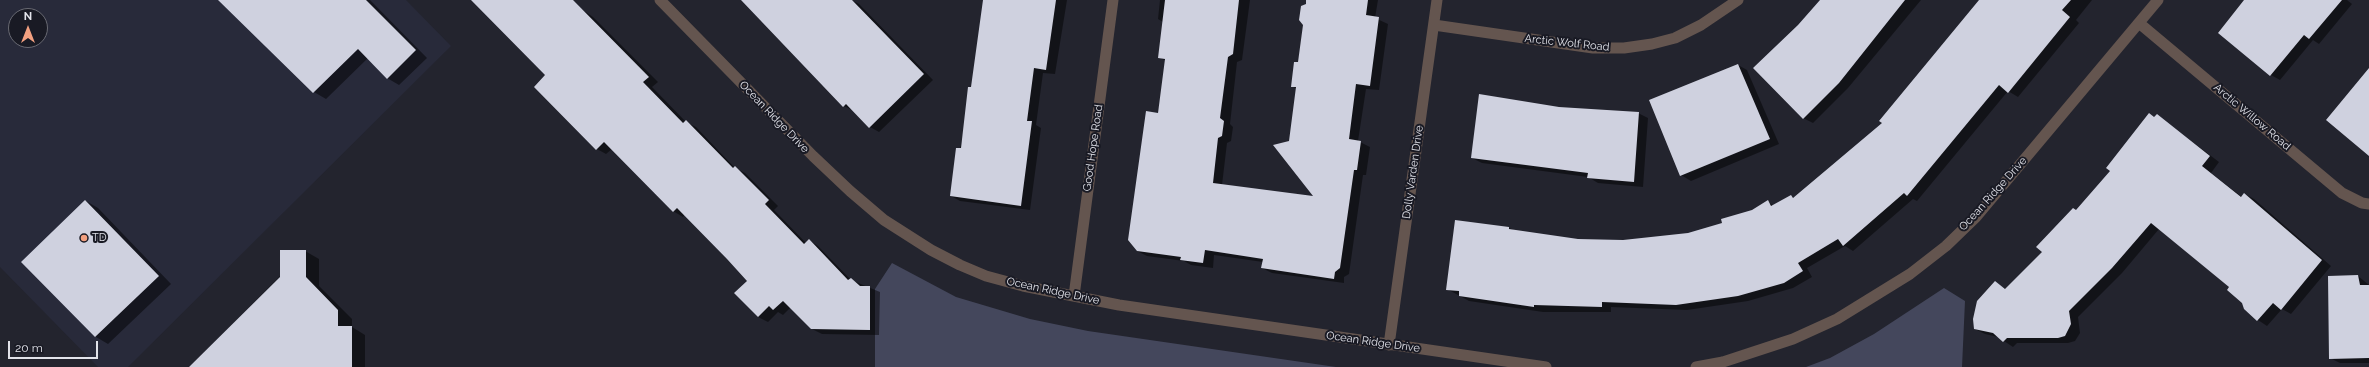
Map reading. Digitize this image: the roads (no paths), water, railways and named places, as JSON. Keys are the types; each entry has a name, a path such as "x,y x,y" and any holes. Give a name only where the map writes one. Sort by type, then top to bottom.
{"street":[{"name":"Ocean Ridge Drive","path":"660,0 813,156 884,220 931,250 986,276 1023,286 1119,305 1546,367"},
{"name":"Good Hope Road","path":"1074,296 1113,0"},
{"name":"Dolly Varden Drive","path":"1389,345 1437,0"},
{"name":"Arctic Wolf Road","path":"1434,25 1594,48 1624,48 1652,44 1675,38 1701,25 1738,0"},
{"name":"Ocean Ridge Drive","path":"1696,367 1723,362 1799,336 1837,319 1910,274 1946,246 1976,217 2158,0"},
{"name":"Arctic Willow Road","path":"2139,23 2342,194 2362,203 2369,204"}],"place":[{"name":"TD","path":"84,238"}]}
